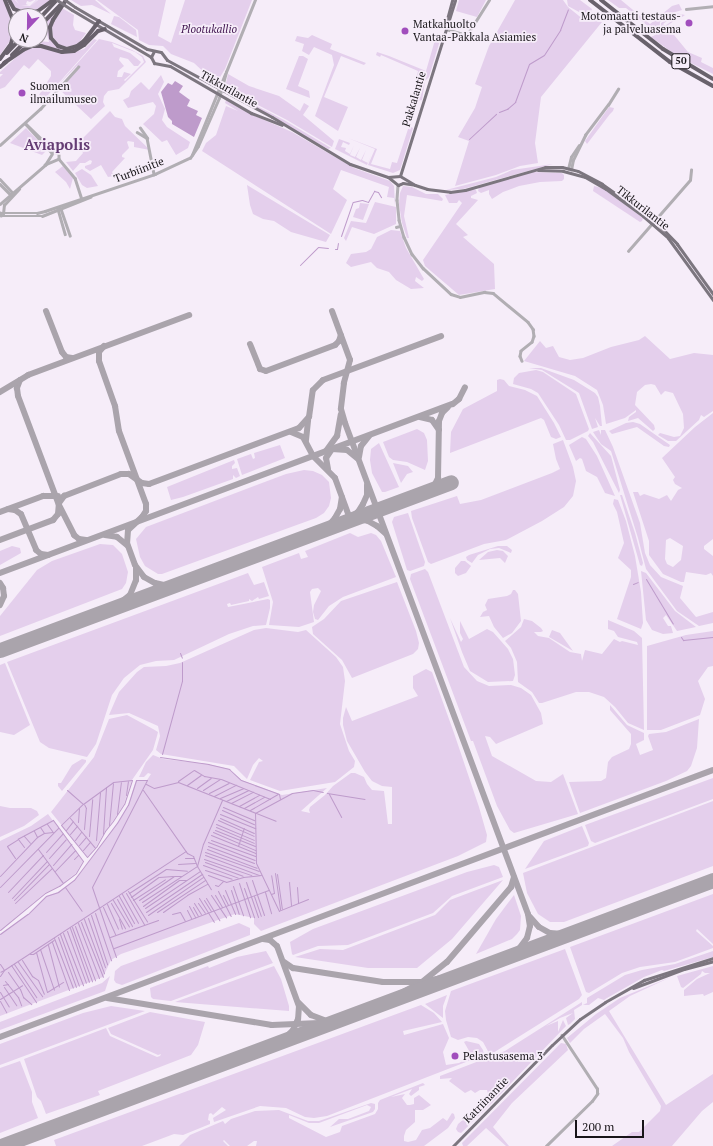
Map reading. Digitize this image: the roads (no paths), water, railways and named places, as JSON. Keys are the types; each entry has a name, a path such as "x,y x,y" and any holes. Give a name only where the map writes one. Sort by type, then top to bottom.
{"highway":[{"path":"0,59 11,44 14,32 13,20 5,0"},
{"path":"8,0 14,9 27,14 38,11 53,0"},
{"path":"48,10 57,0"},
{"path":"65,0 50,27 51,38 55,44 67,49 77,46 88,36 98,23"},
{"path":"48,18 65,0"},
{"name":"50","path":"590,0 670,62 713,86"},
{"name":"50","path":"601,0 653,42 688,65 713,79"},
{"path":"91,38 98,23"},
{"path":"4,63 29,47 41,46 62,52 70,52 82,48 98,31 105,29"},
{"path":"0,59 11,48"},
{"path":"0,67 19,48"}],"main road":[{"path":"57,0 72,10 98,23 147,49 160,51 164,56 163,61 159,64 153,62 150,57 105,29 98,23 65,0"},
{"name":"Pakkalantie","path":"400,176 454,0"},
{"path":"150,57 154,51"},
{"name":"Tikkurilantie","path":"164,56 167,60 291,129 350,164 388,177 395,181"},
{"name":"Tikkurilantie","path":"159,64 170,66 251,113 291,129"},
{"name":"Tikkurilantie","path":"403,181 437,192 454,192 536,170 569,170 600,185 652,221 677,244 713,294"},
{"path":"396,177 395,181 398,185 403,181 400,176"},
{"name":"Tikkurilantie","path":"388,177 400,176"},
{"name":"Tikkurilantie","path":"652,221 668,238 713,300"},
{"name":"Katriinantie","path":"454,1145 561,1036 580,1019 624,991 713,960"}],"street":[{"path":"192,155 255,0"},
{"path":"445,28 467,35 489,0"},
{"path":"686,9 713,6"},
{"path":"0,146 40,109 78,67"},
{"path":"569,170 571,157 618,89"},
{"path":"192,155 198,146 220,95 219,90"},
{"path":"25,122 53,154 54,159"},
{"path":"140,128 147,138 154,174"},
{"path":"137,132 147,138"},
{"path":"53,154 60,154 59,158 75,178 82,200"},
{"path":"45,165 53,154"},
{"name":"Turbiinitie","path":"1,215 38,216 59,210 90,196 154,174 187,160 192,155"},
{"path":"0,205 45,165 54,159 59,158"},
{"path":"628,251 652,221 690,180 691,170"},
{"path":"0,179 13,194"},
{"path":"0,184 13,194"},
{"path":"398,185 397,205 400,226 412,254 451,294 460,297 484,292 496,294 531,326 534,336 532,342 521,351 520,356 522,361"},
{"path":"1,215 4,205 13,194"},
{"name":"Turbiinitie","path":"1,215 37,213 82,200"},
{"path":"58,207 65,234"},
{"path":"59,210 70,235"},
{"path":"396,227 400,226"},
{"path":"546,1146 592,1101 597,1094 597,1089 561,1036"},
{"path":"454,1145 459,1146"}],"waterway":[{"path":"499,112 507,109 515,102 529,64 544,55 560,30 568,9"},
{"path":"469,139 496,114"},
{"path":"341,236 353,202 362,200 368,202 374,191 378,192 381,197"},
{"path":"335,249 337,249 338,243"},
{"path":"300,265 318,247 328,248"},
{"path":"646,579 673,624"},
{"path":"633,584 638,582"},
{"path":"681,637 683,640 713,637"},
{"path":"180,653 182,658"},
{"path":"162,754 182,681 182,662"},
{"path":"160,757 208,764 229,769 241,780 279,794 280,799"},
{"path":"178,781 194,770 204,776 221,779 270,799"},
{"path":"187,785 201,775"},
{"path":"197,788 211,778"},
{"path":"203,790 220,779"},
{"path":"67,790 83,804 113,782 132,780 124,804 96,847 87,857 61,825 83,804"},
{"path":"0,934 28,914 46,896 58,892 74,880 117,823 128,805 136,780 147,780 92,887 116,957"},
{"path":"126,795 128,781"},
{"path":"117,814 121,782"},
{"path":"146,784 154,788 178,782 276,821"},
{"path":"109,825 113,783"},
{"path":"209,793 229,783"},
{"path":"214,796 236,785"},
{"path":"103,834 106,787"},
{"path":"220,798 243,788"},
{"path":"143,790 187,853 193,856 197,866 211,889"},
{"path":"226,801 249,790"},
{"path":"308,899 279,911 256,863 255,813 292,793 313,790 323,792"},
{"path":"96,840 100,792"},
{"path":"231,803 253,792"},
{"path":"327,793 365,799"},
{"path":"250,810 278,794"},
{"path":"329,794 341,817"},
{"path":"239,806 259,795"},
{"path":"244,808 264,797"},
{"path":"89,836 92,799"},
{"path":"142,902 197,866 203,844 222,800"},
{"path":"84,804 86,808 84,829"},
{"path":"223,807 254,820"},
{"path":"78,822 79,808"},
{"path":"222,810 254,824"},
{"path":"220,814 255,828"},
{"path":"70,818 95,848"},
{"path":"220,818 254,833"},
{"path":"0,930 45,893 59,886 76,873 83,861 53,820 18,839"},
{"path":"218,820 254,836"},
{"path":"66,830 73,821"},
{"path":"47,824 52,831"},
{"path":"216,824 254,840"},
{"path":"70,834 77,826"},
{"path":"40,827 44,833"},
{"path":"216,827 254,843"},
{"path":"0,887 58,828"},
{"path":"238,846 244,828"},
{"path":"215,830 255,846"},
{"path":"34,831 37,837"},
{"path":"0,876 37,837 44,833 53,832"},
{"path":"75,840 81,832"},
{"path":"213,832 255,850"},
{"path":"46,852 63,833"},
{"path":"211,835 255,853"},
{"path":"24,836 30,843"},
{"path":"79,845 86,837"},
{"path":"15,858 7,846 18,839 24,847"},
{"path":"49,858 66,839"},
{"path":"211,840 255,856"},
{"path":"83,850 90,842"},
{"path":"208,842 255,860"},
{"path":"53,865 71,844"},
{"path":"208,846 254,863"},
{"path":"38,849 63,883"},
{"path":"207,849 257,868"},
{"path":"55,871 75,850"},
{"path":"0,976 4,970 186,851"},
{"path":"205,852 259,871"},
{"path":"8,892 43,855"},
{"path":"74,859 78,855"},
{"path":"205,855 259,875"},
{"path":"185,858 194,858"},
{"path":"204,859 251,875"},
{"path":"12,898 47,861"},
{"path":"205,862 243,876"},
{"path":"178,864 195,863"},
{"path":"14,900 49,864"},
{"path":"203,865 238,878"},
{"path":"15,903 52,868"},
{"path":"129,893 166,869 187,871"},
{"path":"205,870 232,879"},
{"path":"145,908 200,871"},
{"path":"275,873 280,910"},
{"path":"146,912 202,874"},
{"path":"277,874 282,909"},
{"path":"208,875 226,882 243,877 261,875"},
{"path":"271,875 274,893 271,894"},
{"path":"131,897 159,877 173,876"},
{"path":"139,900 174,876 181,876"},
{"path":"148,915 203,877"},
{"path":"133,900 165,879"},
{"path":"143,906 179,880 186,880"},
{"path":"157,912 205,880"},
{"path":"252,880 264,915"},
{"path":"215,885 218,886 223,881"},
{"path":"246,882 258,917"},
{"path":"289,882 291,905"},
{"path":"239,883 250,917"},
{"path":"163,912 187,895 207,884"},
{"path":"233,886 243,915"},
{"path":"65,887 82,911"},
{"path":"297,887 298,903"},
{"path":"244,888 254,917"},
{"path":"225,890 235,914"},
{"path":"231,890 239,914"},
{"path":"114,948 268,890"},
{"path":"128,891 147,922"},
{"path":"218,891 231,916"},
{"path":"265,892 271,913"},
{"path":"126,893 144,924"},
{"path":"122,894 138,923"},
{"path":"211,895 226,917"},
{"path":"215,895 222,907"},
{"path":"223,895 228,905"},
{"path":"119,896 134,923"},
{"path":"254,896 261,916"},
{"path":"199,898 214,922"},
{"path":"206,898 219,920"},
{"path":"117,899 132,926"},
{"path":"113,900 129,927"},
{"path":"204,900 211,911"},
{"path":"111,903 125,928"},
{"path":"194,903 201,914"},
{"path":"198,903 205,913"},
{"path":"107,904 118,929"},
{"path":"189,906 195,917"},
{"path":"103,907 115,934"},
{"path":"193,907 198,916"},
{"path":"187,910 191,918"},
{"path":"172,914 180,912 185,921"},
{"path":"95,913 111,960"},
{"path":"91,915 107,964"},
{"path":"88,918 105,967"},
{"path":"84,919 104,973"},
{"path":"119,919 122,929"},
{"path":"110,937 158,920"},
{"path":"81,922 103,977"},
{"path":"78,923 99,978"},
{"path":"75,926 95,980"},
{"path":"72,927 92,981"},
{"path":"70,928 89,982"},
{"path":"67,931 86,983"},
{"path":"63,933 83,985"},
{"path":"60,934 79,986"},
{"path":"58,937 76,987"},
{"path":"54,938 73,988"},
{"path":"30,954 33,954 54,940"},
{"path":"52,942 69,990"},
{"path":"48,945 59,987"},
{"path":"40,949 54,990"},
{"path":"36,952 47,992 63,982"},
{"path":"22,960 32,976 38,980 44,994"},
{"path":"18,962 42,996"},
{"path":"0,964 4,970 0,972"},
{"path":"14,964 36,997"},
{"path":"11,965 36,1002"},
{"path":"8,972 20,989 23,997 31,1004"},
{"path":"5,981 18,997 21,1005"},
{"path":"3,985 8,984"},
{"path":"0,999 22,985"},
{"path":"4,987 16,1005"},
{"path":"0,992 9,1007"},
{"path":"0,1001 6,1012"}],"place":[{"name":"Motomaatti testaus- ja palveluasema","path":"689,23"},
{"name":"Matkahuolto Vantaa-Pakkala Asiamies","path":"405,31"},
{"name":"Suomen ilmailumuseo","path":"22,93"},
{"name":"Pelastusasema 3","path":"455,1056"}],"district":[{"name":"Aviapolis","path":"57,145"}],"park label":[{"name":"Plootukallio","path":"209,29"}]}
